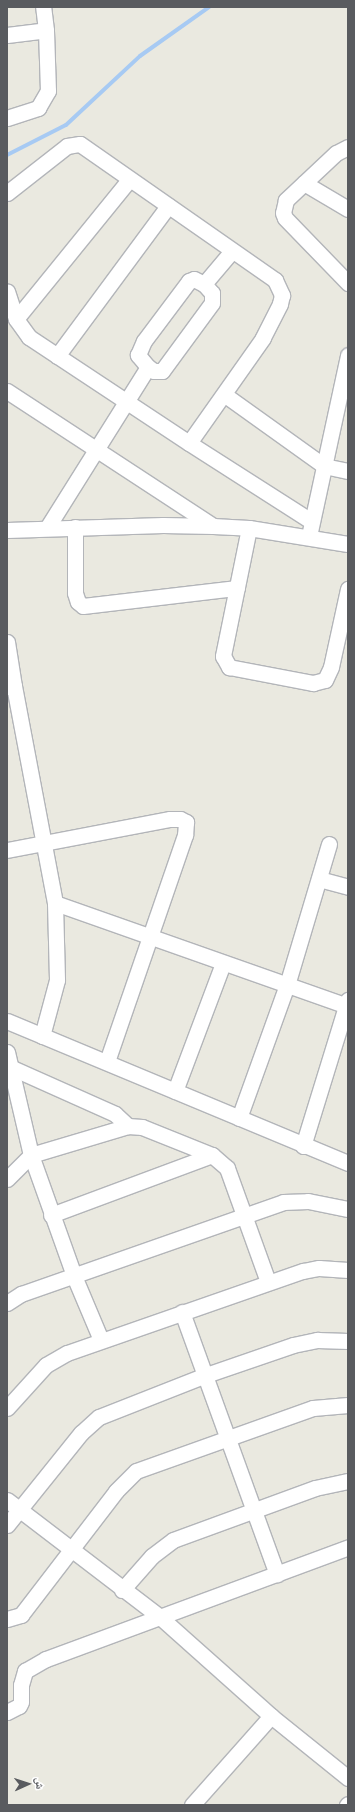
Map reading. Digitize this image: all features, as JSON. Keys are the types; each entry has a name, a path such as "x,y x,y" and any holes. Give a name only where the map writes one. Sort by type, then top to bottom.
{"street":[{"path":"7,118 30,112 45,99 49,80 43,7"},
{"path":"7,35 46,30"},
{"path":"7,193 72,144 80,144 129,180 275,280 282,295 280,304 263,338 189,443"},
{"path":"348,147 336,152 286,200 285,218 348,283"},
{"path":"16,319 129,180"},
{"path":"304,183 348,209"},
{"path":"57,356 168,206"},
{"path":"204,284 232,250"},
{"path":"194,280 204,284 212,293 212,303 162,371 154,370 148,367 138,355 144,341 189,281 194,280"},
{"path":"7,290 16,319 29,337 126,402 311,521"},
{"path":"309,536 311,521 348,355"},
{"path":"47,528 97,451 148,367"},
{"path":"7,391 213,526"},
{"path":"224,395 324,466 348,471"},
{"path":"7,530 75,527 213,526 249,528 309,536 348,544"},
{"path":"75,527 76,593 78,602 83,606 237,588"},
{"path":"249,528 224,648 226,664 232,668 320,683 328,676 331,666 348,589"},
{"path":"7,642 10,686 44,843 55,903 57,980 42,1036"},
{"path":"7,850 170,819 184,820 186,825 185,835 107,1062"},
{"path":"239,1118 286,985 329,844"},
{"path":"319,879 348,886"},
{"path":"55,903 150,938 286,985 347,1004 303,1146"},
{"path":"175,1091 223,963"},
{"path":"7,1021 348,1164"},
{"path":"7,1052 31,1155 74,1276 101,1340"},
{"path":"10,1067 116,1114 128,1126"},
{"path":"7,1179 31,1155 128,1126 142,1127 212,1155 226,1168 268,1282"},
{"path":"52,1215 212,1155"},
{"path":"7,1303 18,1295 243,1215 294,1201 348,1209"},
{"path":"7,1408 46,1365 101,1340 268,1282 319,1268 348,1270"},
{"path":"182,1312 203,1376 277,1574"},
{"path":"7,1525 91,1423 107,1413 203,1376 293,1345 317,1340 348,1340"},
{"path":"7,1619 21,1615 70,1549 116,1491 136,1471 313,1408 348,1405"},
{"path":"122,1590 152,1556 173,1540 253,1509 315,1488 348,1481"},
{"path":"7,1500 160,1618 271,1716 348,1778"},
{"path":"7,1712 19,1706 21,1702 22,1677 25,1671 34,1665 348,1547"},
{"path":"198,1803 271,1716"}],"waterway":[{"path":"7,155 66,125 140,56 209,7"}]}
